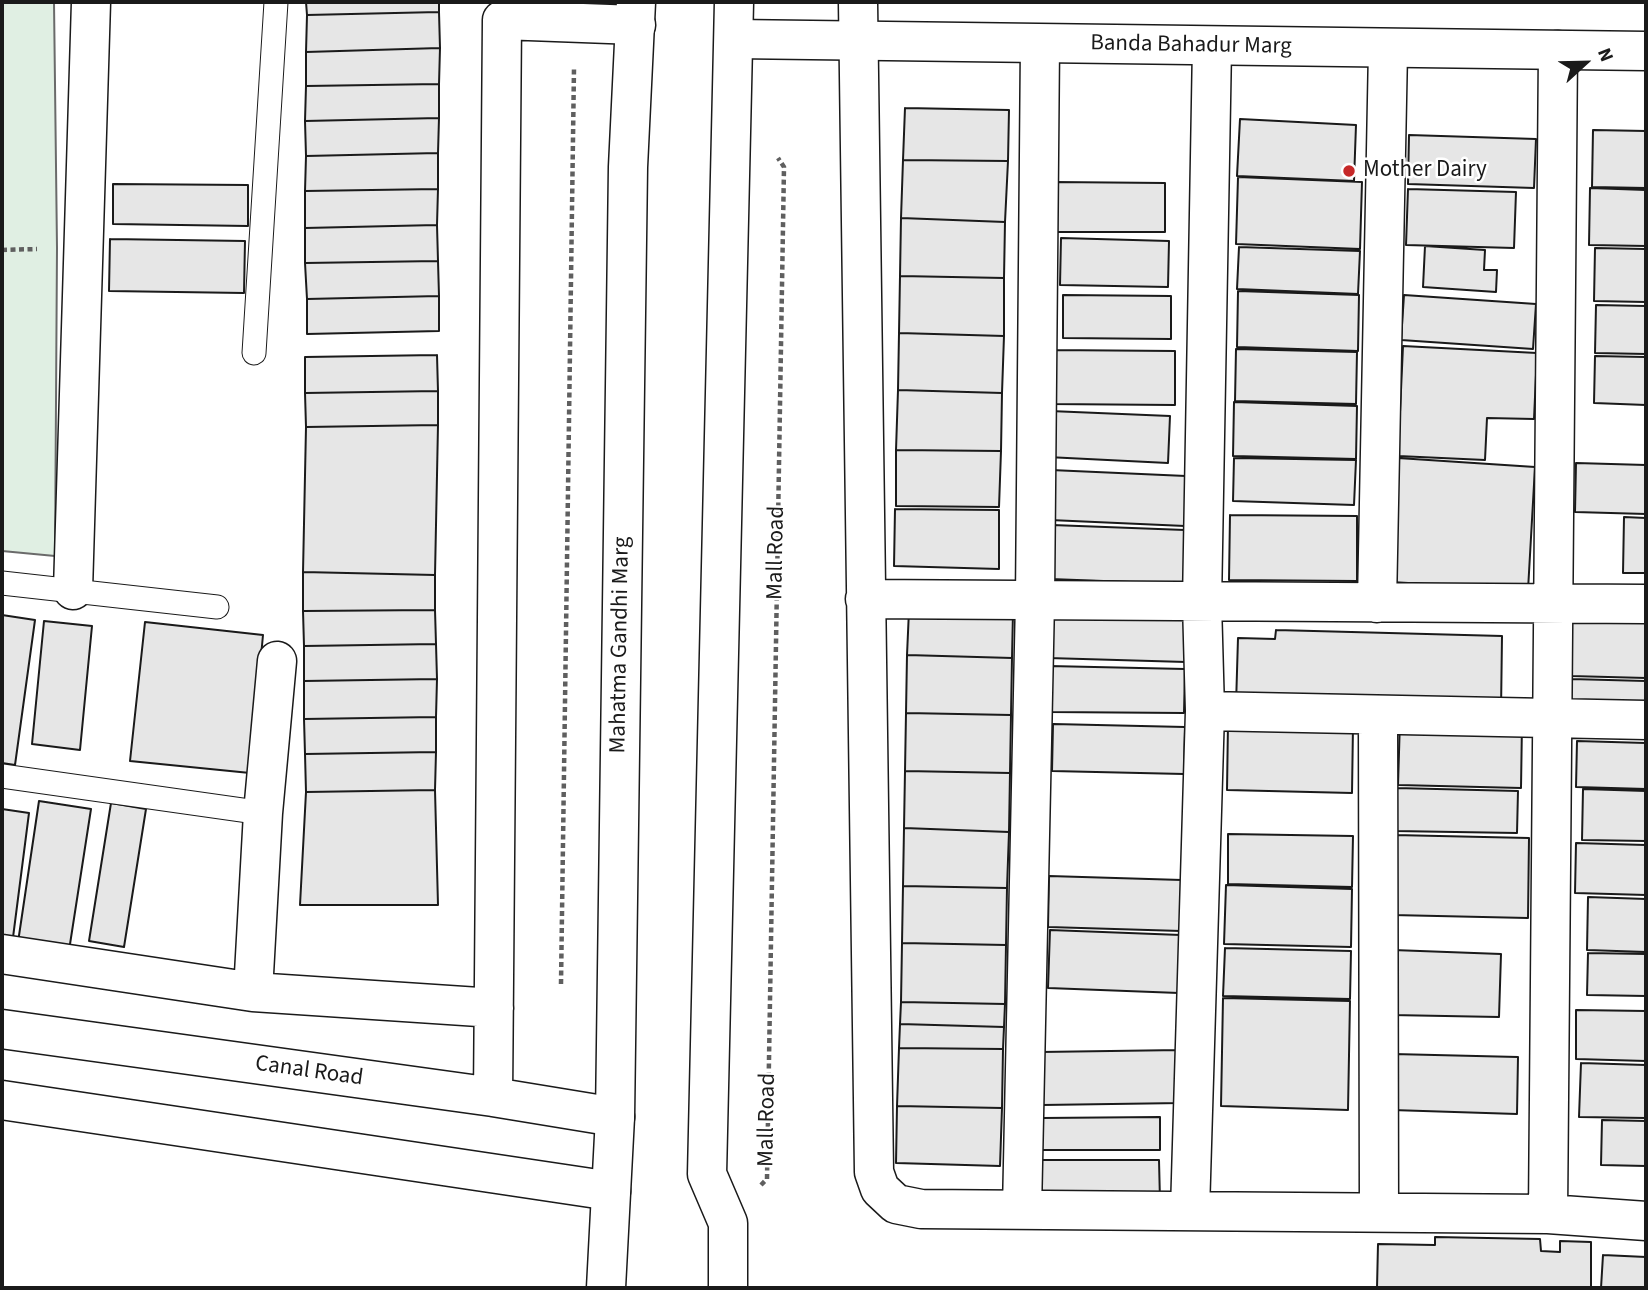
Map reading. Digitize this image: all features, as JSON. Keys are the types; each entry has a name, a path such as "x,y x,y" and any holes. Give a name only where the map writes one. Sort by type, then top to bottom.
{"street":[{"path":"74,590 91,2"},
{"path":"858,2 874,1172 880,1189 897,1204 921,1209 1548,1214 1646,1221"},
{"path":"493,1097 502,11 574,23 636,13"},
{"name":"Mahatma Gandhi Marg","path":"606,1288 615,1117 628,167 636,13"},
{"path":"728,1288 728,1223 707,1174 735,20"},
{"name":"Banda Bahadur Marg","path":"735,20 858,42 1646,51"},
{"path":"1022,1210 1035,600 1040,44"},
{"path":"1191,1212 1205,711 1202,603 1212,46"},
{"path":"1377,603 1388,50"},
{"path":"1548,1214 1558,50"},
{"path":"865,598 1202,603 1646,604"},
{"path":"253,992 263,813 277,661"},
{"path":"1205,711 1646,720"},
{"path":"1378,715 1378,1212"},
{"path":"2,954 253,992 494,1007"},
{"name":"Canal Road","path":"2,1029 493,1097 615,1117"},
{"path":"2,1100 611,1191"}],"lane":[{"path":"254,353 276,2"},
{"path":"2,583 216,607"},
{"path":"2,776 263,813"}],"path":[{"path":"561,984 574,23"},
{"name":"Mall Road","path":"728,1223 766,1179 784,167 776,156"}],"green space":[{"path":"2,2 54,2 57,248 55,556 2,551"}],"building":[{"path":"306,2 439,2 439,12 307,15"},
{"path":"439,12 440,48 306,52 307,15"},
{"path":"440,48 439,84 306,86 306,52"},
{"path":"439,84 439,118 305,121 306,86"},
{"path":"905,108 1009,110 1008,161 903,160"},
{"path":"439,118 438,153 306,156 305,121"},
{"path":"1240,119 1356,125 1354,181 1237,176"},
{"path":"1593,130 1646,131 1646,188 1592,187"},
{"path":"1409,135 1536,139 1534,188 1408,184"},
{"path":"438,153 438,189 305,191 306,156"},
{"path":"903,160 1008,161 1005,222 901,218"},
{"path":"1238,177 1362,182 1360,249 1236,244"},
{"path":"1054,182 1165,183 1165,232 1054,232"},
{"path":"113,184 248,185 248,226 113,224"},
{"path":"1590,188 1646,190 1646,246 1589,245"},
{"path":"438,189 437,225 305,228 305,191"},
{"path":"1408,189 1516,192 1514,248 1406,245"},
{"path":"901,218 1005,222 1004,278 900,276"},
{"path":"437,225 438,261 305,263 305,228"},
{"path":"1061,238 1169,241 1168,287 1060,285"},
{"path":"110,239 245,241 244,293 109,291"},
{"path":"1425,246 1485,250 1484,270 1497,270 1496,292 1423,287"},
{"path":"1239,247 1360,251 1358,294 1237,289"},
{"path":"1595,248 1646,249 1646,302 1594,301"},
{"path":"438,261 439,296 307,299 305,263"},
{"path":"900,276 1004,278 1004,336 899,333"},
{"path":"1238,291 1359,295 1358,351 1237,347"},
{"path":"1063,295 1171,296 1171,339 1063,338"},
{"path":"1404,295 1536,304 1533,349 1401,340"},
{"path":"439,296 439,331 307,334 307,299"},
{"path":"1596,305 1646,306 1646,354 1595,353"},
{"path":"899,333 1004,336 1002,393 898,390"},
{"path":"1403,346 1537,353 1534,419 1487,418 1485,460 1398,456"},
{"path":"1236,349 1357,352 1356,404 1235,401"},
{"path":"1049,350 1175,351 1175,405 1048,404"},
{"path":"437,355 438,391 305,393 305,357"},
{"path":"1595,356 1646,357 1646,405 1594,403"},
{"path":"898,390 1002,393 1001,451 896,450"},
{"path":"438,391 438,425 306,427 305,393"},
{"path":"1234,402 1357,406 1356,459 1233,456"},
{"path":"1050,411 1170,416 1168,463 1047,457"},
{"path":"438,425 435,575 303,572 306,427"},
{"path":"896,450 1001,451 999,507 896,506"},
{"path":"1234,458 1356,460 1354,505 1233,501"},
{"path":"1398,458 1535,467 1528,590 1391,582"},
{"path":"1576,463 1646,465 1646,514 1575,512"},
{"path":"1051,470 1186,476 1185,526 1050,520"},
{"path":"895,509 999,510 999,569 894,566"},
{"path":"1230,515 1357,516 1357,581 1229,580"},
{"path":"1624,517 1646,518 1646,573 1623,573"},
{"path":"1052,525 1185,530 1184,584 1050,579"},
{"path":"303,572 435,575 435,610 303,611"},
{"path":"1050,607 1184,613 1186,662 1048,658"},
{"path":"435,610 436,644 304,646 303,611"},
{"path":"909,610 1013,612 1012,658 907,655"},
{"path":"2,615 35,620 15,765 2,763"},
{"path":"44,621 92,626 80,750 32,744"},
{"path":"1571,621 1646,623 1646,678 1570,676"},
{"path":"145,622 263,635 250,773 130,761"},
{"path":"1276,630 1502,636 1501,711 1236,705 1238,638 1275,639"},
{"path":"436,644 437,679 304,681 304,646"},
{"path":"907,655 1012,658 1011,715 906,713"},
{"path":"1049,666 1185,669 1184,713 1049,712"},
{"path":"437,679 436,717 304,719 304,681"},
{"path":"1571,679 1646,681 1646,716 1570,714"},
{"path":"906,713 1011,715 1010,773 905,771"},
{"path":"436,717 436,752 305,754 304,719"},
{"path":"1400,720 1522,723 1521,788 1398,785"},
{"path":"1228,723 1353,726 1352,793 1227,790"},
{"path":"1053,724 1185,727 1184,774 1052,771"},
{"path":"1577,741 1646,743 1646,789 1576,787"},
{"path":"436,752 435,790 306,792 305,754"},
{"path":"905,771 1010,773 1009,832 904,828"},
{"path":"1396,788 1518,791 1517,833 1394,831"},
{"path":"1583,789 1646,791 1646,841 1582,840"},
{"path":"435,790 438,905 300,905 306,792"},
{"path":"39,801 91,809 68,957 17,949"},
{"path":"111,803 146,809 124,947 89,941"},
{"path":"2,809 29,813 11,953 2,951"},
{"path":"904,828 1009,832 1007,888 903,886"},
{"path":"1228,834 1353,836 1352,887 1228,884"},
{"path":"1394,835 1529,838 1528,918 1392,915"},
{"path":"1576,843 1646,845 1646,895 1575,893"},
{"path":"1049,876 1182,880 1181,931 1048,927"},
{"path":"1226,885 1352,889 1351,947 1224,944"},
{"path":"903,886 1007,888 1006,945 902,943"},
{"path":"1588,897 1646,899 1646,952 1587,950"},
{"path":"1050,930 1181,935 1179,993 1048,988"},
{"path":"902,943 1006,945 1005,1004 901,1002"},
{"path":"1225,948 1351,951 1350,999 1223,996"},
{"path":"1393,950 1501,954 1499,1017 1391,1015"},
{"path":"1588,953 1646,954 1646,996 1587,995"},
{"path":"1223,998 1350,1001 1348,1110 1221,1106"},
{"path":"901,1002 1005,1004 1004,1027 900,1024"},
{"path":"1576,1010 1646,1011 1646,1061 1576,1059"},
{"path":"900,1024 1004,1027 1003,1049 899,1048"},
{"path":"899,1048 1003,1049 1002,1108 897,1106"},
{"path":"1181,1050 1182,1103 1042,1105 1040,1052"},
{"path":"1393,1054 1518,1057 1517,1114 1392,1110"},
{"path":"1581,1063 1646,1065 1646,1118 1579,1117"},
{"path":"897,1106 1002,1108 1000,1166 896,1163"},
{"path":"1160,1117 1160,1150 1042,1150 1042,1118"},
{"path":"1602,1120 1646,1121 1646,1166 1601,1165"},
{"path":"1040,1160 1159,1160 1160,1201 1040,1202"},
{"path":"1435,1237 1540,1239 1541,1251 1560,1252 1560,1241 1591,1242 1591,1288 1377,1288 1378,1244 1435,1245"},
{"path":"1603,1255 1646,1257 1646,1288 1601,1288"}],"place":[{"name":"Mother Dairy","path":"1349,171"}]}
